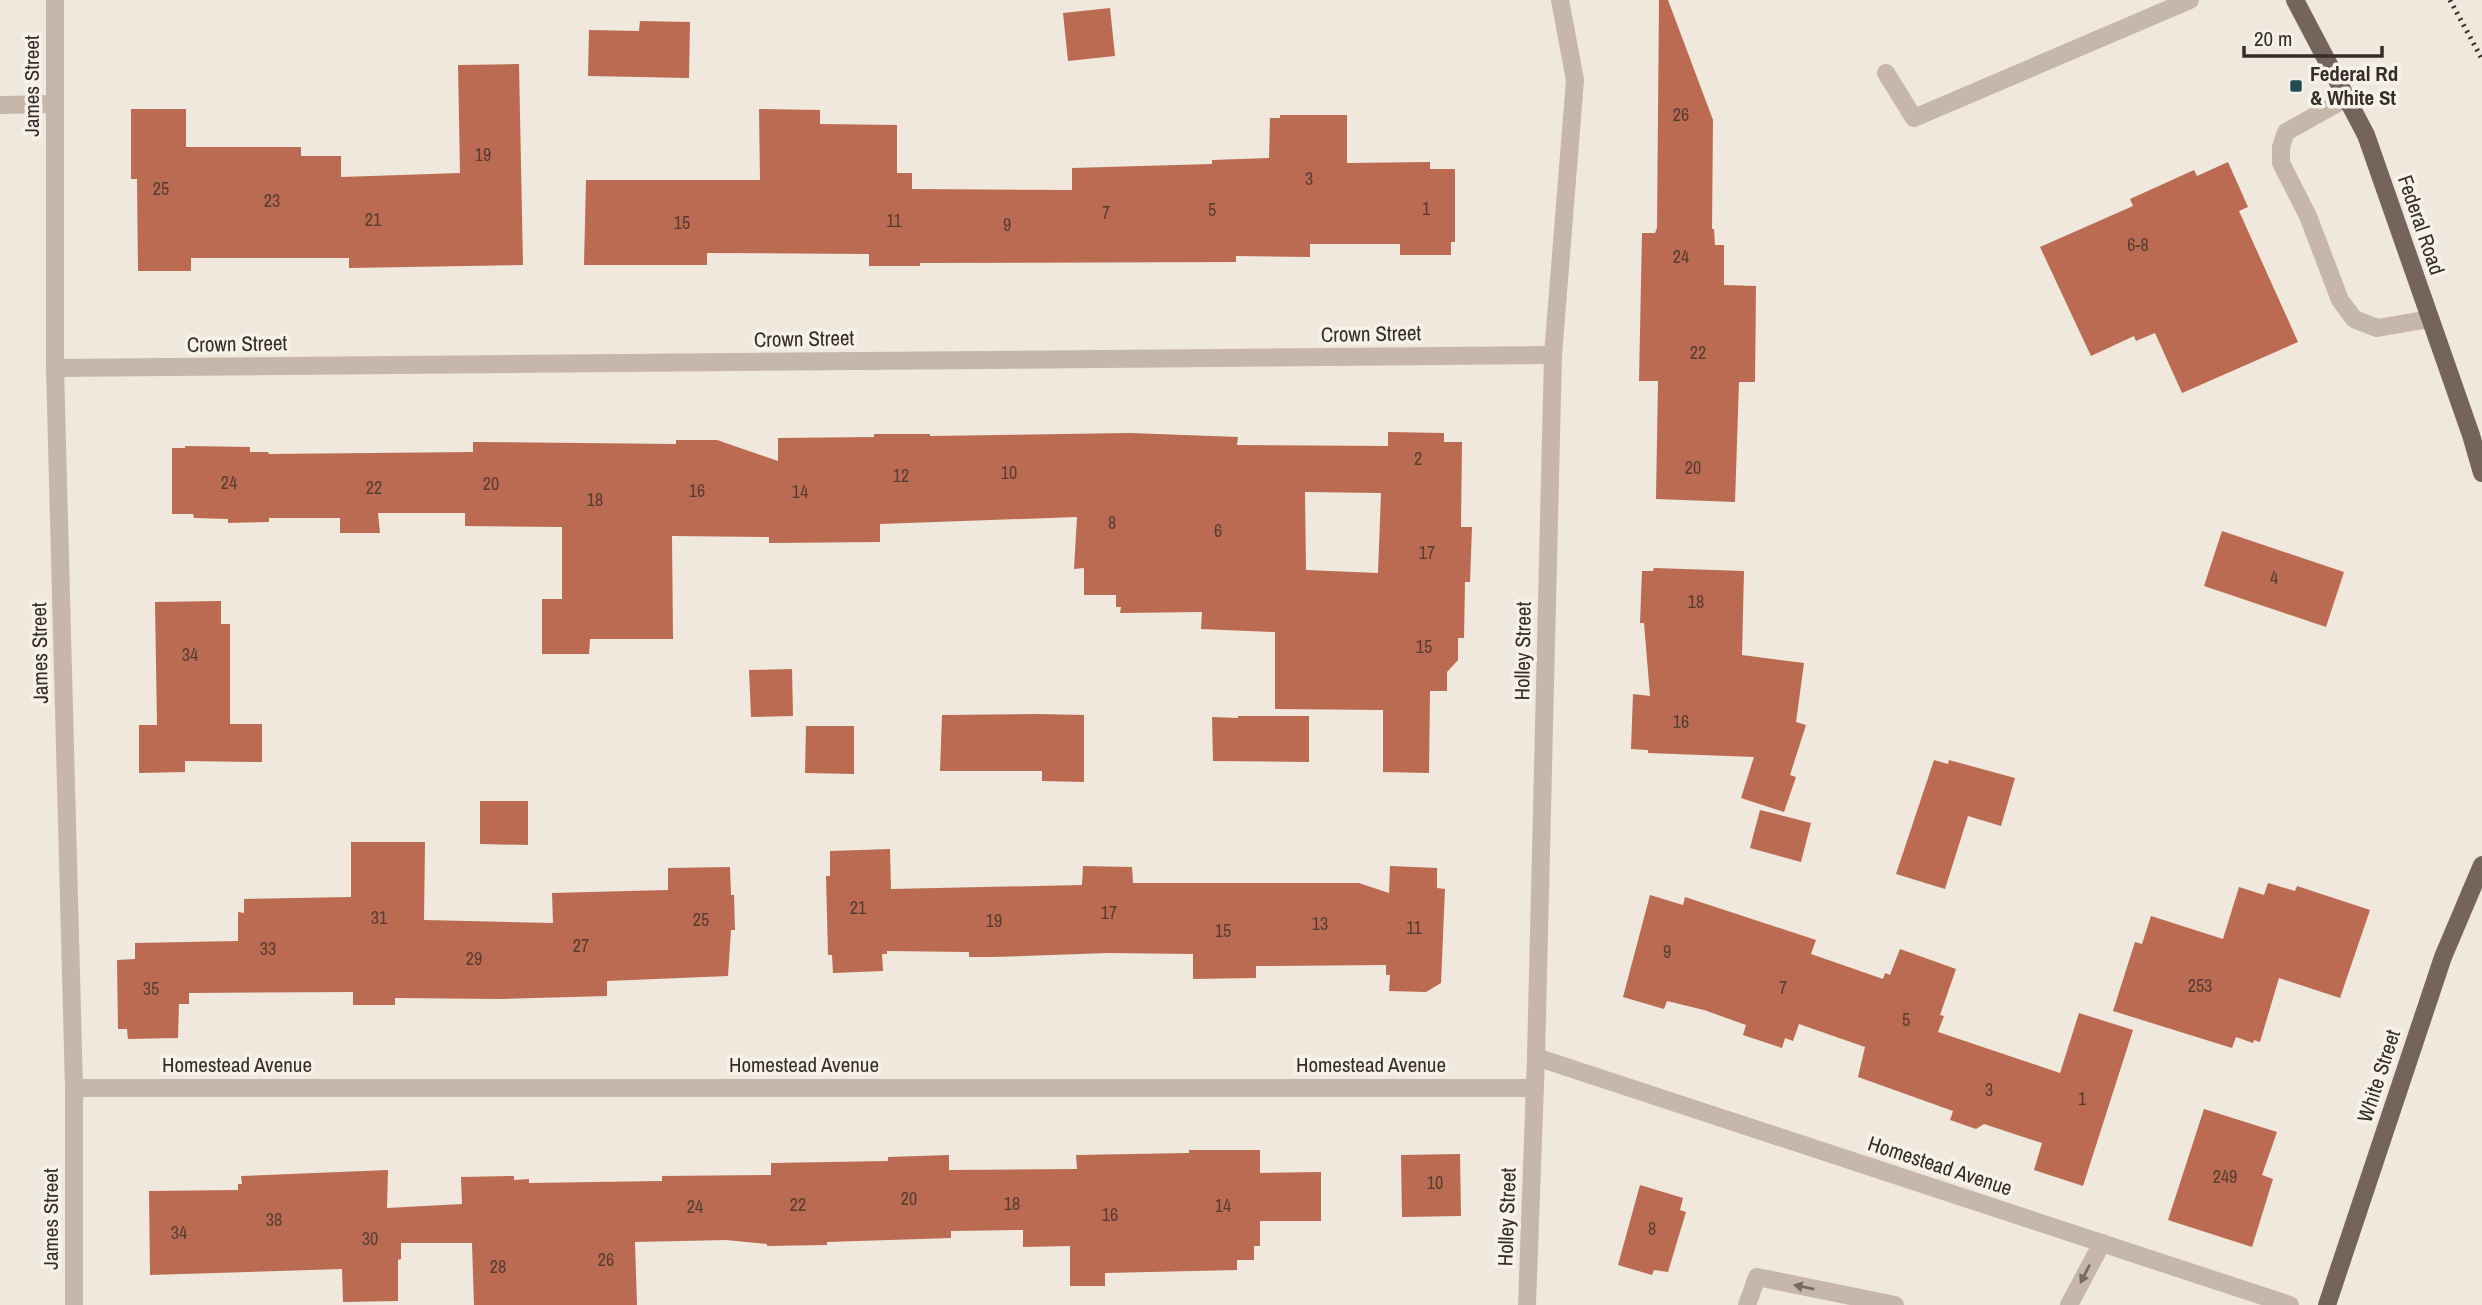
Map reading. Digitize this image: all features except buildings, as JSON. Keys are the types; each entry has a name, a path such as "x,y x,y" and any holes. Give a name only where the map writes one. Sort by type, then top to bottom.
{"main road":[{"name":"Federal Road","path":"2295,0 2366,135 2482,473"},
{"name":"White Street","path":"2327,1305 2442,957 2482,865"}],"street":[{"name":"James Street","path":"55,0 55,368 74,1088 75,1305"},
{"name":"Holley Street","path":"1527,1305 1536,1056 1553,355 1575,80 1560,0"},
{"path":"1886,73 1914,118 2190,0"},
{"path":"2347,98 2286,132 2281,147 2281,163 2308,216 2340,300 2354,319 2377,328 2430,319"},
{"path":"0,105 55,104"},
{"name":"Crown Street","path":"55,368 1553,355"},
{"name":"Homestead Avenue","path":"1536,1056 2290,1305"},
{"name":"Homestead Avenue","path":"74,1088 1535,1088"},
{"path":"2069,1305 2102,1243"},
{"path":"1747,1305 1757,1278 1895,1305"}],"railway":[{"path":"2450,0 2482,59"}],"place":[{"name":"Federal Rd & White St","path":"2296,86"}]}
